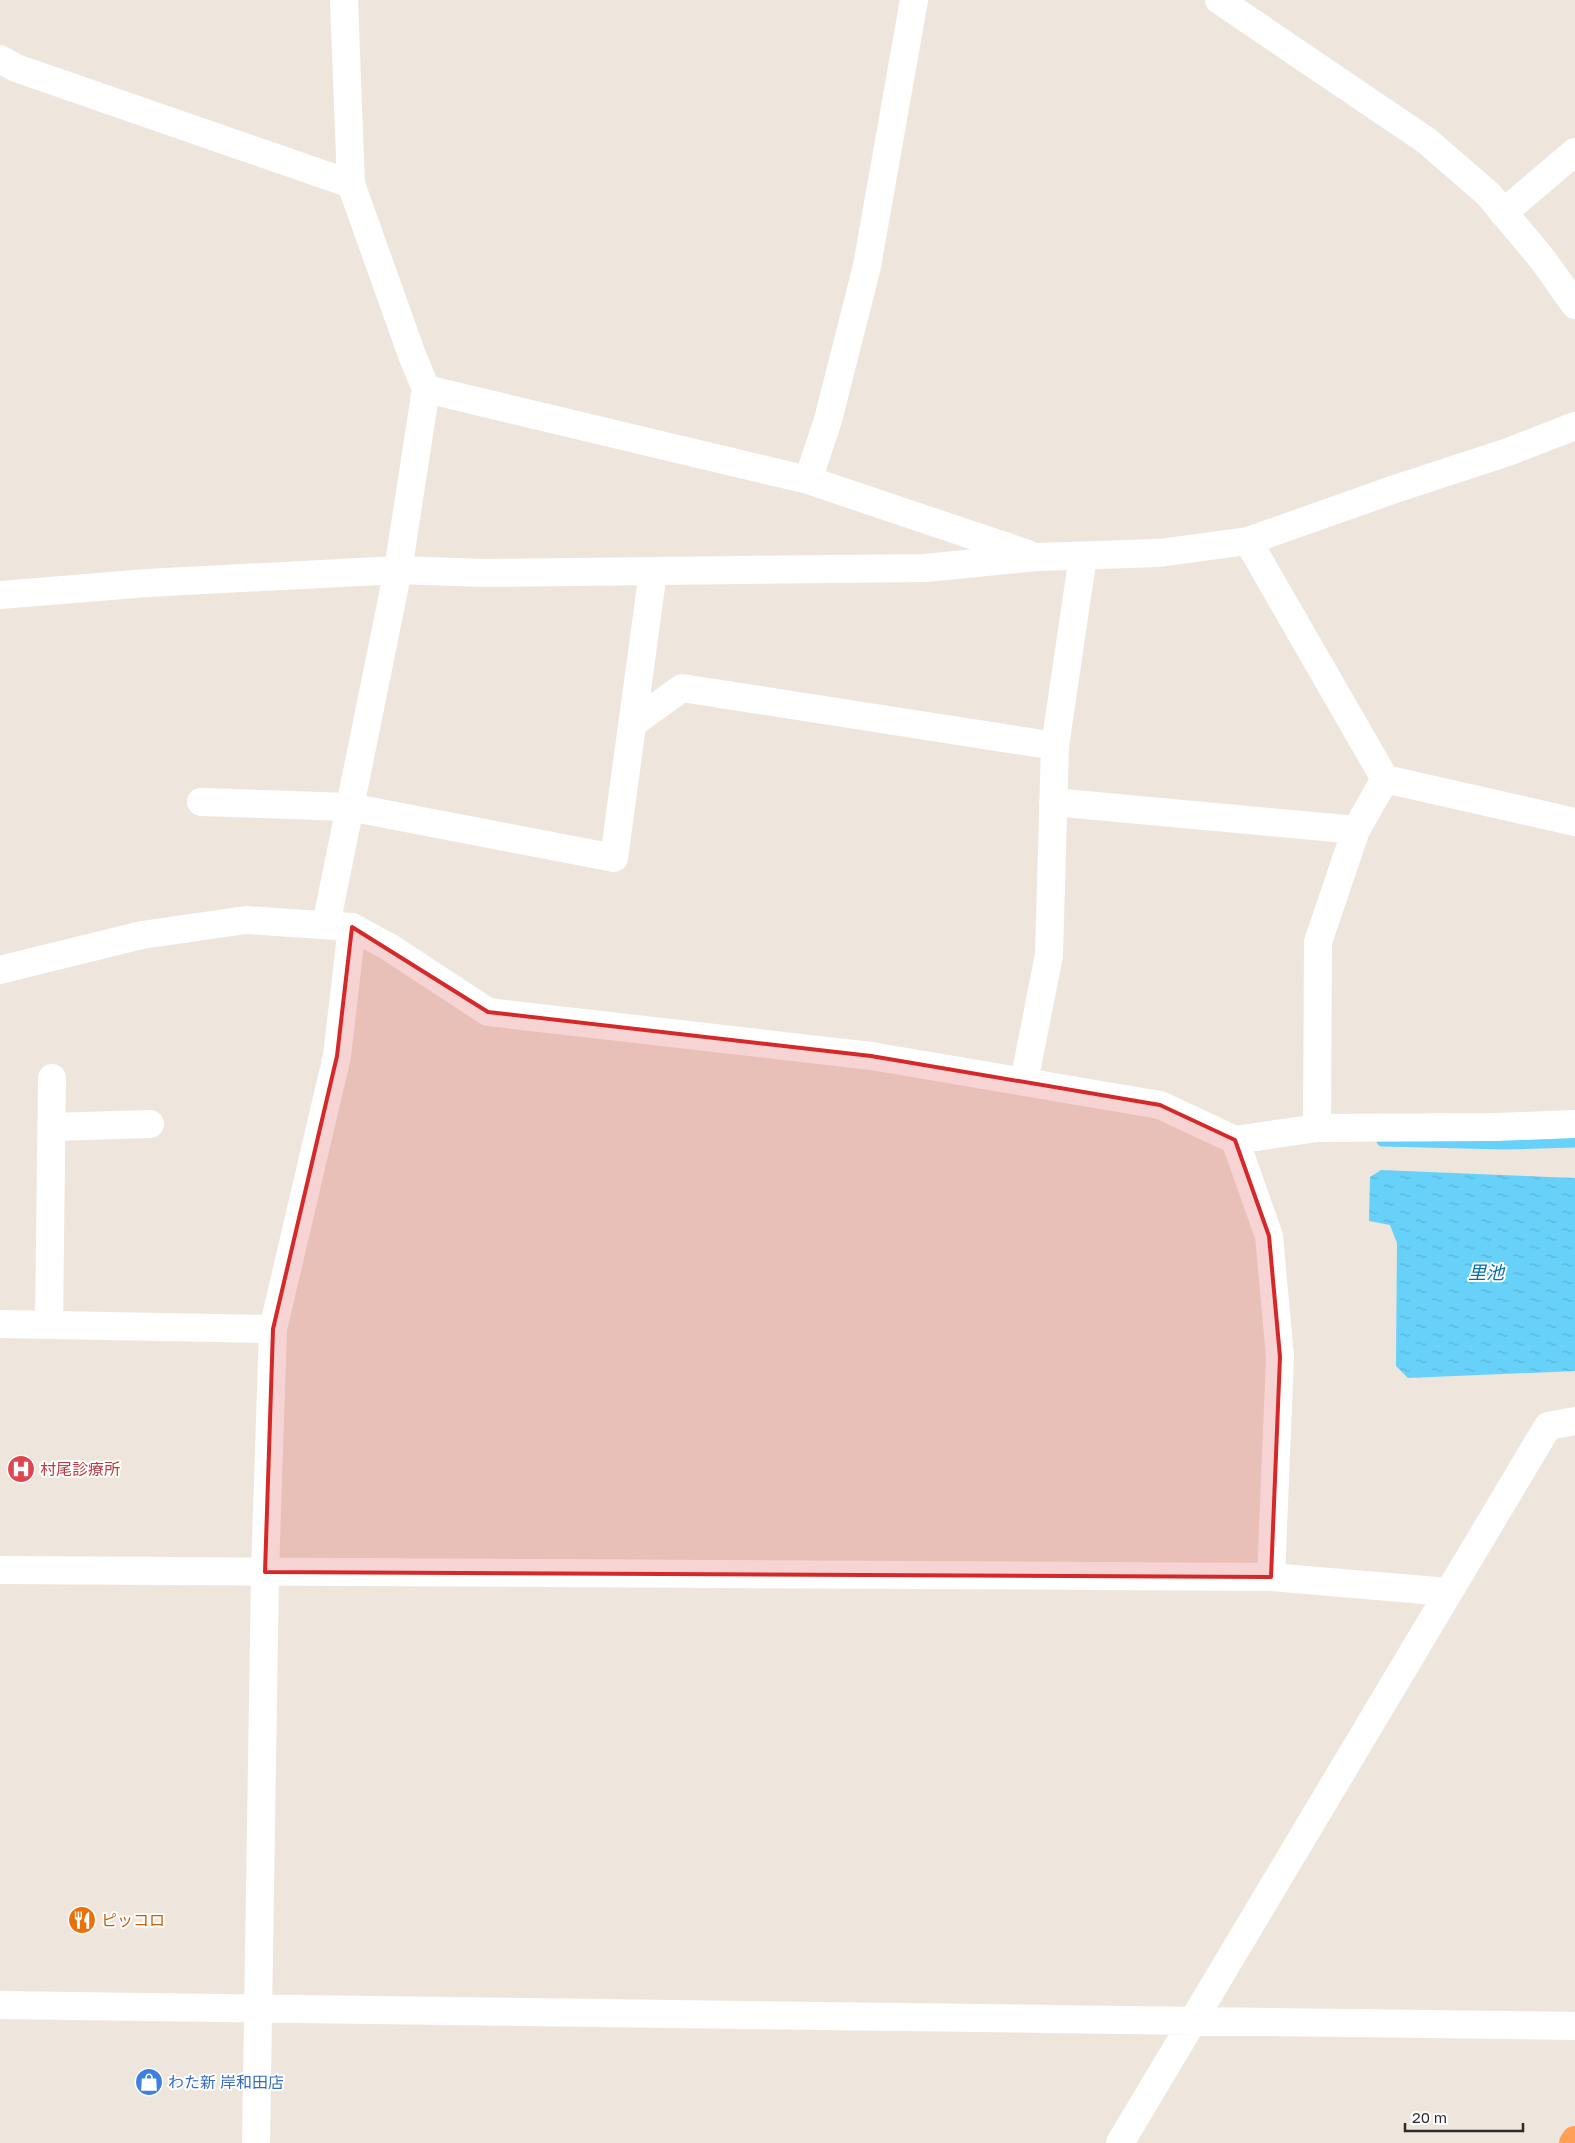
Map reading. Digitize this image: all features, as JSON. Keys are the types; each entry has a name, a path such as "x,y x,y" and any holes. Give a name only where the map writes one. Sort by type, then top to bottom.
{"street":[{"path":"256,2143 260,2009 265,1572 273,1329 337,1056 339,926 349,806 398,570 426,389 351,184 344,0"},
{"path":"808,480 828,420 867,266 914,0"},
{"path":"1218,0 1241,8 1427,141 1488,194 1543,260 1575,305"},
{"path":"0,58 16,68 351,184"},
{"path":"1503,213 1575,152"},
{"path":"426,389 808,480 1037,557"},
{"path":"0,595 148,583 398,570 485,573 925,568 1037,557 1159,553 1248,541 1398,488 1508,452 1575,426"},
{"path":"1248,541 1385,778 1575,822"},
{"path":"1024,1082 1049,955 1055,746 1083,556"},
{"path":"201,802 349,806 614,858 653,572"},
{"path":"632,724 682,688 1055,746"},
{"path":"1317,1128 1318,942 1356,830 1385,778"},
{"path":"1053,802 1356,830"},
{"path":"0,970 142,935 246,920 339,926 388,947 488,1012 871,1056 1160,1105 1235,1140 1317,1128 1496,1127 1575,1124"},
{"path":"49,1324 52,1078"},
{"path":"52,1127 150,1124"},
{"path":"1235,1140 1269,1236 1280,1357 1271,1577"},
{"path":"0,1324 273,1329"},
{"path":"1120,2143 1191,2021 1548,1426 1575,1421"},
{"path":"0,1570 1271,1577 1448,1592"},
{"path":"0,2006 1575,2026"}],"highlighted area":[{"path":"352,927 488,1012 871,1056 1160,1105 1235,1140 1269,1236 1280,1357 1271,1577 265,1572 273,1329 337,1056"}],"water":[{"name":"里池","path":"1381,1170 1575,1178 1575,1371 1408,1378 1396,1366 1397,1243 1390,1225 1369,1221 1370,1177"}],"waterway":[{"path":"1382,1141 1505,1144 1575,1142"}],"place":[{"name":"村尾診療所","path":"21,1469"},
{"name":"ピッコロ","path":"82,1920"},
{"name":"わた新 岸和田店","path":"149,2082"}]}
